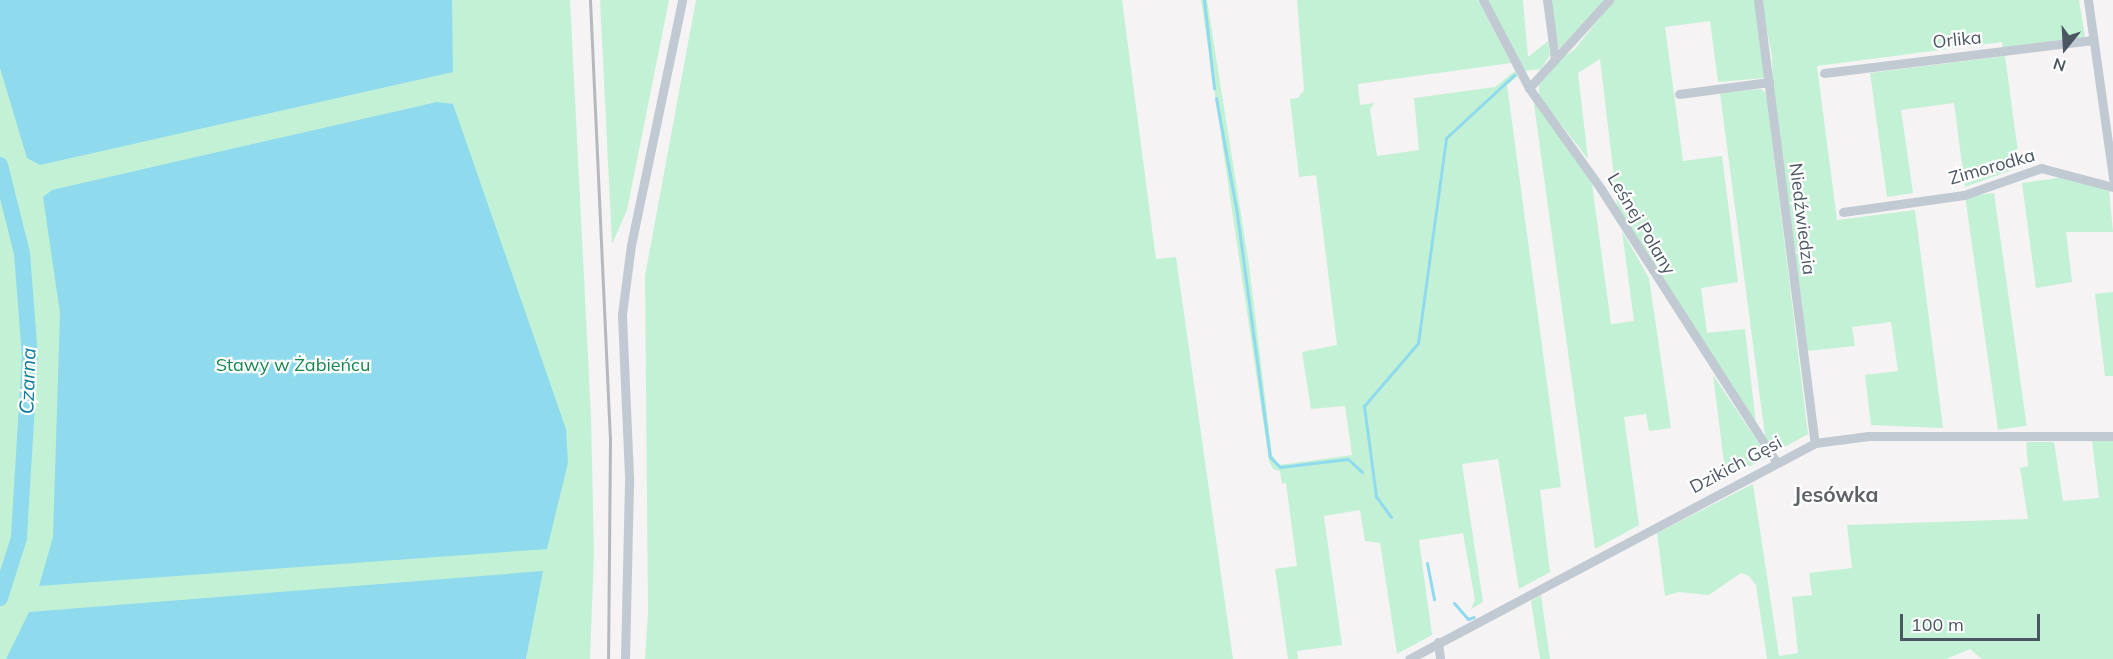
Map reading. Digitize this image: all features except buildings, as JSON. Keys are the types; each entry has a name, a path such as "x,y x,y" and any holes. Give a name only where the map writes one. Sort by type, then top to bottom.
{"street":[{"path":"625,659 629,476 622,314 631,245 682,0"},
{"name":"Leśnej Polany","path":"1483,0 1529,88 1570,142 1776,462"},
{"path":"1547,0 1555,59"},
{"path":"1529,88 1609,0"},
{"name":"Niedźwiedzia","path":"1758,0 1815,443"},
{"path":"2088,0 2113,178"},
{"name":"Orlika","path":"1824,73 2093,40"},
{"path":"1679,94 1769,82"},
{"name":"Zimorodka","path":"1844,212 1964,195 2041,168 2113,187"},
{"name":"Dzikich Gęsi","path":"1409,659 1815,443 1869,436 2113,436"},
{"path":"1438,642 1440,659"}],"green space":[{"name":"Stawy w Żabieńcu","path":"0,0 570,0 591,416 594,553 590,659 0,659"},
{"path":"600,0 669,0 627,210 612,244"},
{"path":"696,0 1122,0 1156,259 1176,257 1233,659 645,659 648,613 645,276"},
{"path":"1201,0 1207,0 1249,265 1272,455 1279,465 1352,455 1345,406 1311,409 1302,352 1337,345 1316,175 1299,177 1290,99 1298,98 1304,90 1297,0 1478,0 1511,63 1358,84 1360,105 1374,103 1370,110 1377,156 1419,150 1414,98 1495,87 1515,71 1518,76 1507,85 1561,487 1540,490 1550,572 1519,589 1498,459 1462,464 1483,602 1471,609 1475,600 1463,533 1419,540 1432,635 1397,654 1380,543 1365,541 1360,510 1324,516 1342,645 1297,651 1298,659 1288,659 1275,569 1297,566 1286,483 1282,484 1280,471 1273,469 1269,461"},
{"path":"1487,0 1523,0 1528,57 1548,41 1550,55 1541,69 1523,71"},
{"path":"1550,0 1605,0 1559,49"},
{"path":"1614,0 1756,0 1764,78 1718,82 1710,21 1665,27 1683,161 1722,156 1738,282 1701,288 1707,333 1745,329 1756,424 1618,211 1600,59 1578,73 1588,159 1539,96 1539,85 1561,59 1575,49"},
{"path":"1761,0 2079,0 2085,37 2003,48 2002,42 1817,66 1837,220 1915,210 1943,428 1871,425 1865,375 1898,371 1891,322 1852,327 1855,346 1807,351 1773,92 1772,56"},
{"path":"2005,56 2020,167 1965,187 1954,103 1901,110 1913,193 1887,197 1870,73"},
{"path":"1761,89 1766,93 1808,434 1774,453 1765,436 1720,93"},
{"path":"1533,97 1592,184 1611,324 1634,321 1622,231 1649,278 1671,428 1649,431 1646,414 1624,417 1639,525 1595,549"},
{"path":"2058,175 2109,189 2113,232 2066,232 2072,282 2036,288 2022,183 2058,178"},
{"path":"1994,193 2027,426 1998,430 1965,197"},
{"path":"2113,292 2113,376 2105,376 2095,294"},
{"path":"1713,375 1768,457 1726,478"},
{"path":"2092,441 2113,441 2113,659 1982,659 1970,649 1946,659 1767,659 1756,585 1749,576 1741,573 1709,595 1679,592 1665,596 1657,533 1753,484 1779,656 1798,653 1792,597 1812,595 1809,573 1852,568 1847,525 2028,519 2020,468 2028,466 2026,442 2054,442 2063,501 2099,498"},
{"path":"1541,595 1550,659 1540,659 1531,601"}],"water":[{"path":"0,0 452,0 453,72 40,165 27,158 0,68"},
{"path":"437,102 453,104 566,429 568,463 547,549 39,586 53,537 60,313 43,197 52,190"},
{"path":"543,571 526,659 6,659 29,612"}],"waterway":[{"path":"1204,0 1214,88"},
{"path":"1391,517 1376,496 1364,406 1418,343 1446,138 1514,75"},
{"path":"1216,98 1237,214 1270,457 1280,467 1348,459 1362,472"},
{"name":"Czarna","path":"0,165 22,253 30,356 19,538 0,598"},
{"path":"1427,563 1434,599"},
{"path":"1454,603 1468,619 1474,617"}],"railway":[{"path":"590,0 610,438 608,659"}],"district":[{"name":"Jesówka","path":"1836,494"}]}
